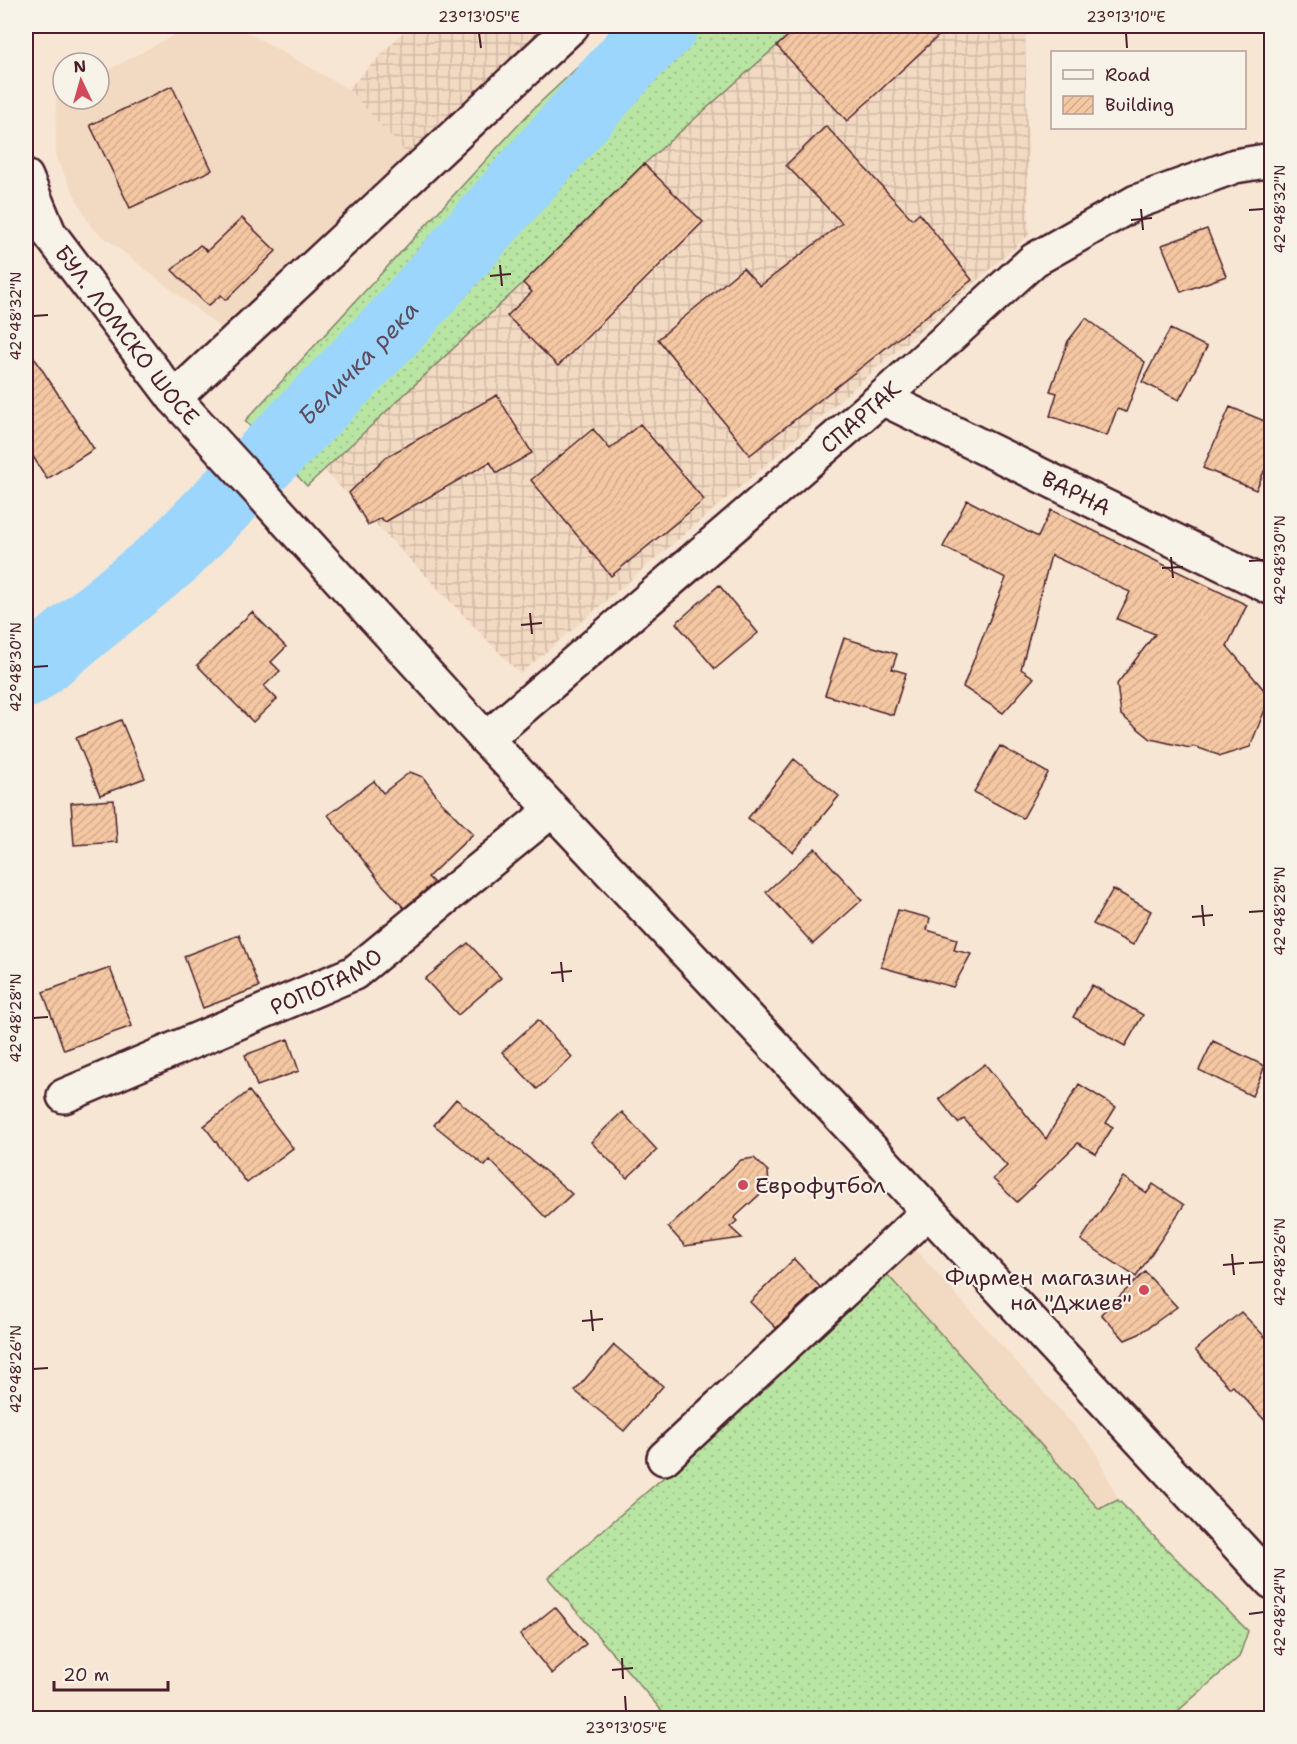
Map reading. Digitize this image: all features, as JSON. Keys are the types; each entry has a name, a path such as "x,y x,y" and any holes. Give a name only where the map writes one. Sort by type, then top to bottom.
{"street":[{"path":"174,398 572,26"},
{"name":"СПАРТАК","path":"486,739 882,398 1034,260 1136,202 1235,166 1272,160"},
{"name":"БУЛ. ЛОМСКО ШОСЕ","path":"26,177 37,231 174,398 486,739 1272,1582"},
{"name":"ВАРНА","path":"882,398 1272,588"},
{"name":"РОПОТАМО","path":"64,1096 354,973 552,810"},
{"path":"664,1458 928,1212"}],"shaded area":[{"path":"191,26 236,26 348,89 408,155 221,328 91,227 56,158 56,111 111,111 111,69"},
{"path":"409,26 548,26 408,155 348,89"},
{"path":"799,26 1025,26 1029,235 768,463 520,674 324,470 523,283 644,164"},
{"path":"912,1246 1094,1448 1118,1500 1099,1509 884,1271"}],"green space":[{"path":"622,26 799,26 644,164 523,283 307,486 245,421 533,109"},
{"path":"884,1271 1099,1509 1118,1500 1248,1631 1239,1657 1170,1718 668,1718 548,1578 666,1475"}],"building":[{"path":"799,26 949,26 847,121 777,46"},
{"path":"172,86 212,170 130,208 90,125"},
{"path":"826,126 912,219 919,213 972,280 750,455 658,339 743,268 760,286 842,223 786,165"},
{"path":"644,164 703,222 558,366 507,316 532,292 523,283"},
{"path":"242,218 276,251 226,300 221,295 208,306 172,270 200,245 207,251"},
{"path":"1207,229 1226,276 1181,292 1162,245"},
{"path":"1086,318 1145,362 1126,412 1117,409 1107,436 1050,416 1057,393 1050,391 1068,341"},
{"path":"1170,329 1207,347 1179,400 1142,382"},
{"path":"26,345 94,449 47,479 26,445"},
{"path":"497,395 532,453 497,473 490,462 385,522 381,518 368,525 349,493 386,457"},
{"path":"1230,407 1272,424 1272,453 1256,490 1203,468"},
{"path":"640,424 704,500 611,576 531,480 593,429 610,449"},
{"path":"967,500 1038,537 1051,510 1247,605 1227,646 1270,697 1250,747 1221,756 1193,746 1190,748 1151,739 1121,715 1117,684 1155,634 1117,619 1130,592 1051,555 1021,669 1034,678 1003,713 963,687 1006,578 943,547"},
{"path":"719,585 758,633 715,669 676,623"},
{"path":"252,612 286,647 271,662 280,671 264,686 277,699 253,722 197,665"},
{"path":"844,638 897,654 892,669 906,673 893,715 825,695"},
{"path":"121,720 145,778 100,795 76,738"},
{"path":"1000,746 1048,773 1023,818 974,792"},
{"path":"794,759 839,796 793,852 748,818"},
{"path":"410,772 423,777 442,803 473,834 428,877 434,883 404,908 380,882 328,815 374,781 383,793"},
{"path":"114,800 117,842 74,845 71,803"},
{"path":"815,848 862,900 813,944 766,892"},
{"path":"1113,889 1151,911 1133,945 1093,924"},
{"path":"898,910 930,918 927,930 957,939 954,950 971,954 953,987 881,967"},
{"path":"239,935 259,987 203,1008 184,956"},
{"path":"468,943 501,978 458,1015 425,979"},
{"path":"110,968 132,1026 64,1050 43,992"},
{"path":"1092,985 1143,1015 1125,1046 1073,1017"},
{"path":"538,1020 572,1057 537,1089 502,1052"},
{"path":"288,1039 299,1071 257,1086 245,1055"},
{"path":"1213,1041 1265,1066 1252,1096 1199,1070"},
{"path":"985,1064 1046,1139 1079,1084 1116,1107 1106,1123 1113,1127 1096,1154 1078,1143 1017,1202 993,1179 1007,1166 964,1119 958,1123 939,1099"},
{"path":"249,1091 293,1148 247,1183 204,1126"},
{"path":"456,1099 572,1194 546,1218 490,1160 485,1166 434,1125"},
{"path":"622,1112 657,1150 627,1178 591,1142"},
{"path":"754,1158 768,1171 769,1186 734,1218 737,1221 730,1227 742,1238 685,1246 668,1227 741,1160"},
{"path":"1123,1177 1147,1193 1153,1184 1184,1205 1136,1277 1081,1240"},
{"path":"794,1259 820,1287 776,1328 750,1302"},
{"name":"Фирмен магазин на \"Джиев\"","path":"1145,1272 1177,1307 1139,1334 1125,1340 1101,1314"},
{"path":"1241,1312 1272,1344 1272,1428 1195,1350"},
{"path":"614,1345 663,1386 624,1431 575,1391"},
{"path":"555,1607 586,1644 552,1674 520,1635"}],"waterway":[{"name":"Беличка река","path":"26,674 171,556 398,323 636,52 664,26"}],"place":[{"name":"Еврофутбол","path":"743,1185"},
{"name":"Фирмен магазин на \"Джиев\"","path":"1144,1290"}]}
